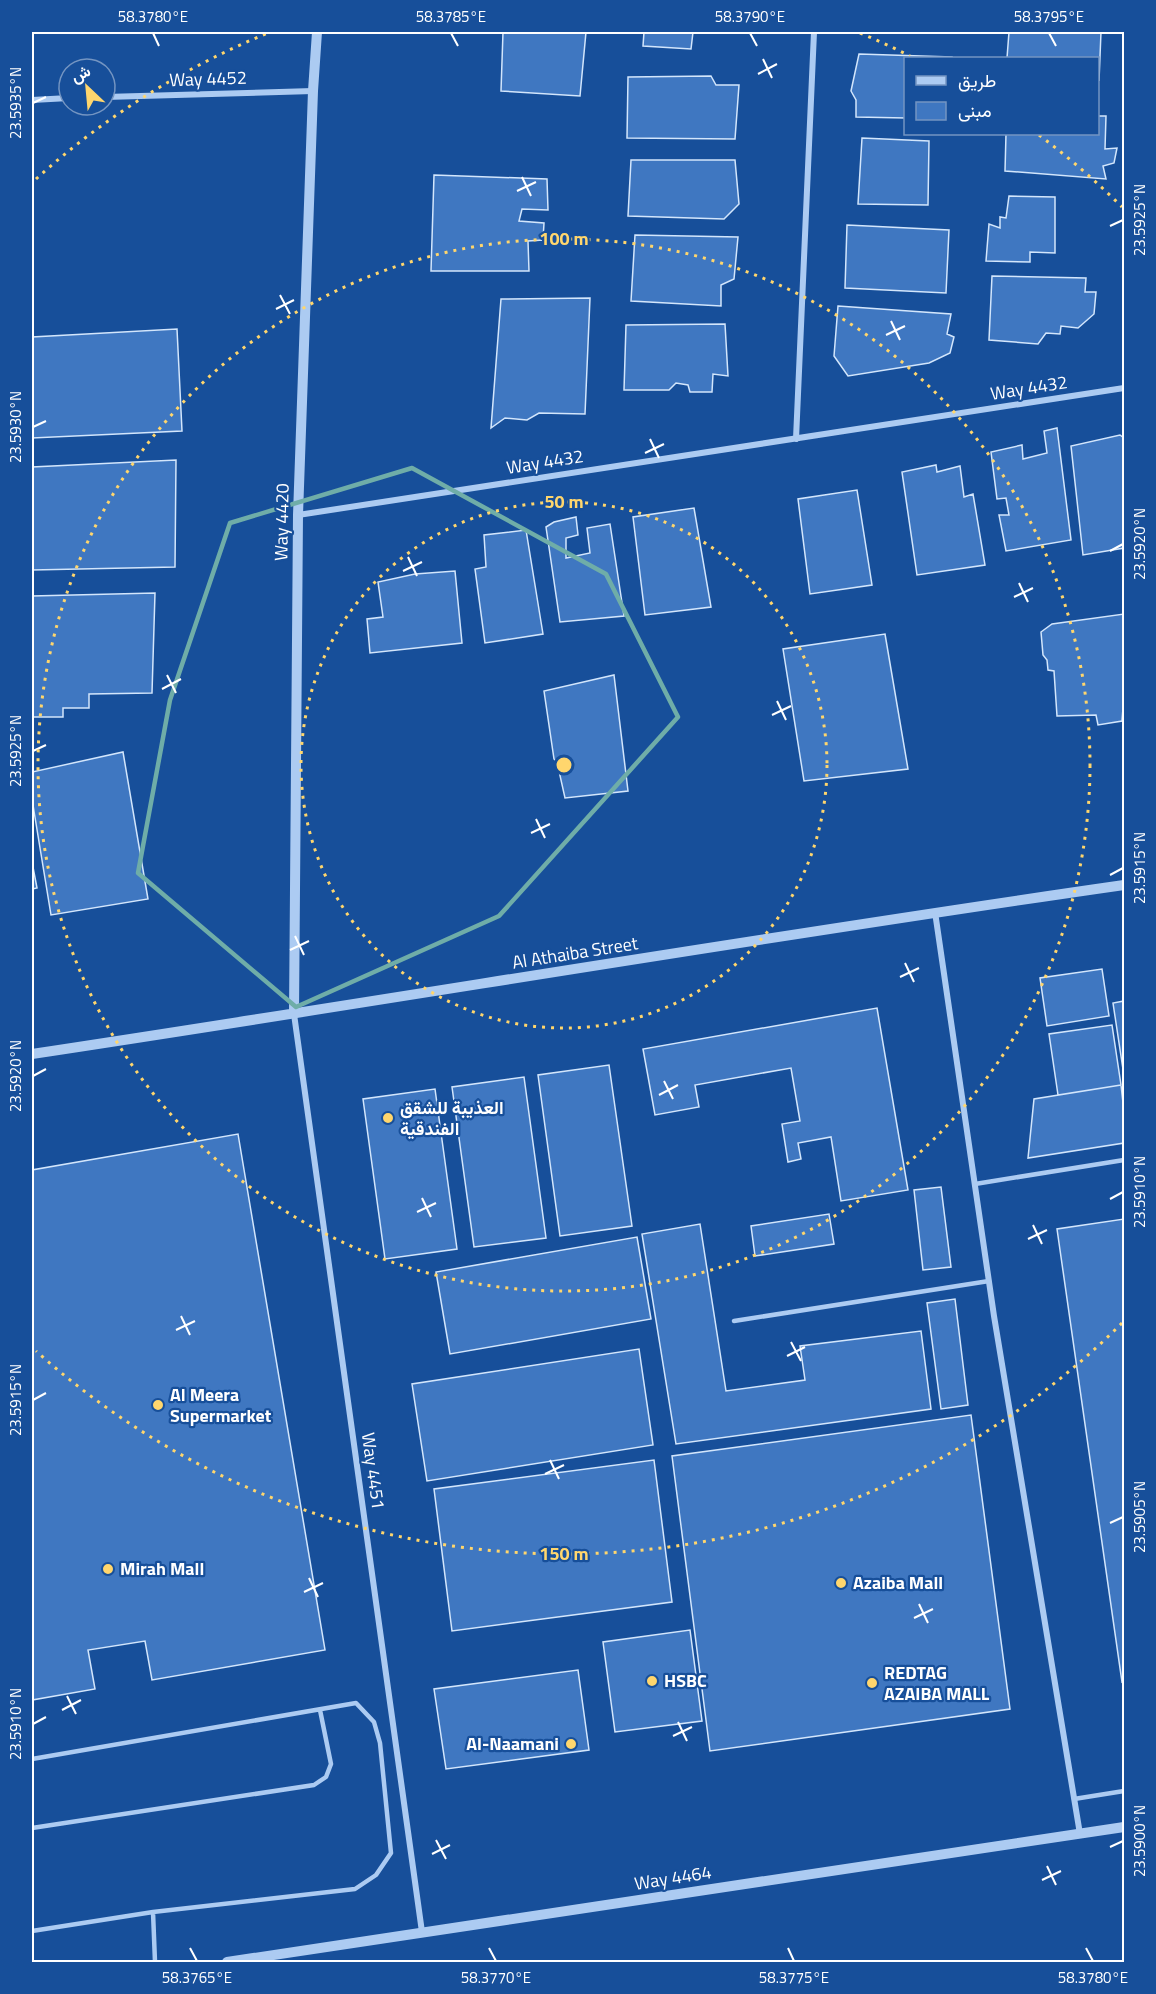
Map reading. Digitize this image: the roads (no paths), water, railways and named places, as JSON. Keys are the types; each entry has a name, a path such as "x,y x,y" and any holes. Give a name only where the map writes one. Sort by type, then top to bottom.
{"street":[{"name":"Way 4420","path":"294,1014 298,515 317,32"},
{"path":"796,438 814,32"},
{"name":"Way 4452","path":"117,97 313,91"},
{"path":"32,99 57,98"},
{"name":"Way 4432","path":"298,515 1125,388"},
{"name":"Al Athaiba Street","path":"32,1054 935,912 1125,885"},
{"path":"935,912 989,1281 1080,1834"},
{"name":"Way 4451","path":"294,1014 422,1932"},
{"name":"Way 4464","path":"227,1962 1125,1827"}],"lane":[{"path":"975,1184 1125,1160"},
{"path":"734,1320 989,1281"},
{"path":"32,1759 356,1703 374,1722 380,1743 391,1853 376,1875 354,1889 153,1912 32,1931"},
{"path":"32,1828 314,1785 326,1777 331,1764 320,1710"},
{"path":"1074,1799 1125,1791"},
{"path":"153,1912 155,1962"}],"place":[{"name":"العذيبة للشقق الفندقية","path":"388,1118"},
{"name":"Al Meera Supermarket","path":"158,1405"},
{"name":"Mirah Mall","path":"108,1569"},
{"name":"Azaiba Mall","path":"841,1583"},
{"name":"HSBC","path":"652,1681"},
{"name":"REDTAG AZAIBA MALL","path":"872,1683"},
{"name":"Al-Naamani","path":"571,1744"}]}
